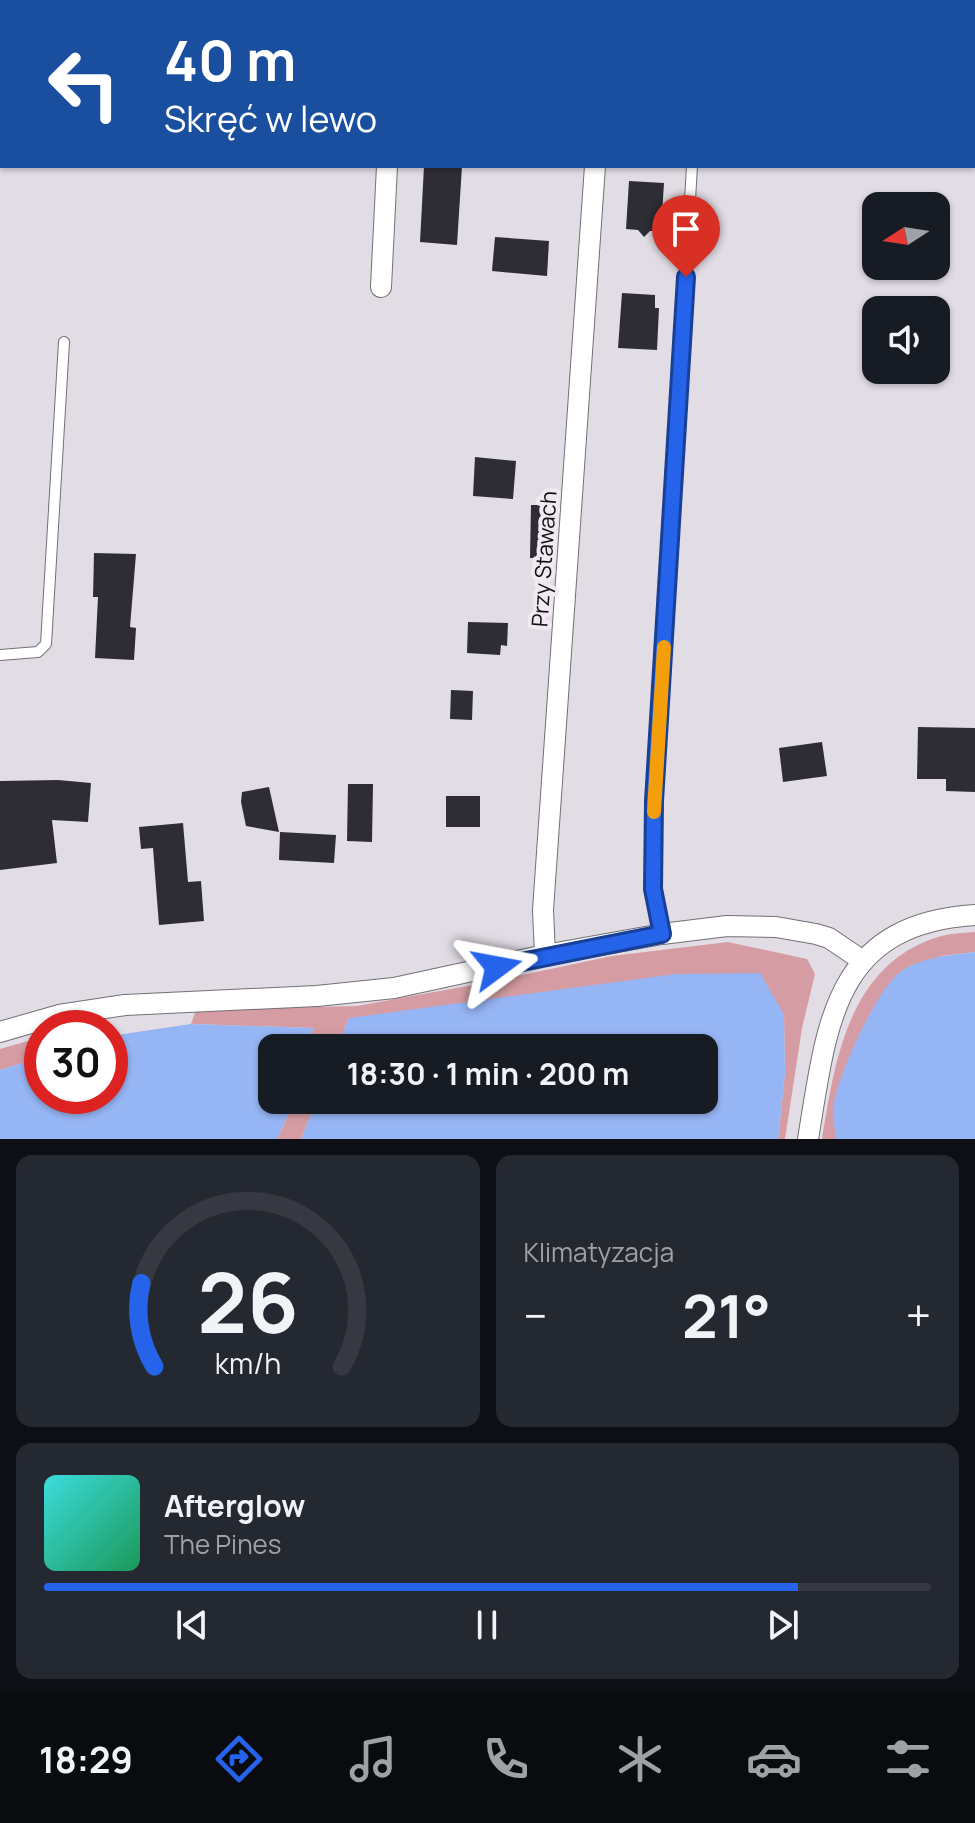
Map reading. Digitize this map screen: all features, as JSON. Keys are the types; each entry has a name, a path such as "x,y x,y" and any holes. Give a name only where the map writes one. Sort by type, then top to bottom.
{"street":[{"path":"381,287 387,168"},
{"name":"Przy Stawach","path":"545,955 543,910 595,168"},
{"path":"808,1139 825,1036 840,997 863,961 887,942 916,927 975,915"},
{"path":"0,1032 59,1015 125,1005 382,990 545,955 727,926 776,927 829,938 863,961"}],"lane":[{"path":"662,934 653,889 654,801 692,168"},
{"path":"0,655 38,652 46,644 64,342"}],"shaded area":[{"path":"975,932 975,952 941,956 833,1108 836,1139 822,1139 841,1047 866,992 884,969 908,950 943,936"},
{"path":"728,942 807,959 815,974 802,1028 785,1139 778,1139 785,1074 784,1015 349,1018 343,1034 312,1034 313,1028 191,1024 196,1010 357,1006 612,956"},
{"path":"24,1042 24,1063 0,1070 0,1049"},
{"path":"289,1114 311,1114 301,1139 277,1139"}],"water":[{"path":"975,952 975,1139 836,1139 833,1112 842,1076 870,1013 893,979 919,962"},
{"path":"760,973 784,1015 785,1074 778,1139 301,1139 311,1114 718,1114 718,1034 343,1034 349,1018 676,974"},
{"path":"191,1024 313,1028 312,1034 258,1034 258,1114 289,1114 277,1139 0,1139 0,1070 24,1063 24,1114 128,1114 128,1033"}],"building":[{"path":"424,168 462,168 457,245 420,242"},
{"path":"629,181 664,183 661,231 650,231 644,237 638,230 626,229"},
{"path":"495,237 549,241 547,276 492,271"},
{"path":"622,293 655,295 655,308 659,308 657,350 618,348"},
{"path":"475,457 516,461 513,499 473,496"},
{"path":"531,505 558,505 555,558 530,558"},
{"path":"94,553 136,554 130,627 136,628 134,660 95,658 98,597 93,597"},
{"path":"468,622 508,623 507,646 501,645 500,655 467,653"},
{"path":"451,690 473,691 472,720 450,719"},
{"path":"918,727 975,728 975,792 946,791 946,779 917,779"},
{"path":"822,742 827,776 783,782 779,748"},
{"path":"0,781 91,783 88,822 52,820 57,863 0,870"},
{"path":"348,784 373,784 372,842 347,841"},
{"path":"269,787 279,832 246,826 242,792"},
{"path":"446,796 480,796 480,827 446,827"},
{"path":"183,823 188,882 201,881 204,921 159,925 153,848 141,849 139,827"},
{"path":"280,832 336,835 334,863 279,860"}],"slow traffic":[{"path":"654,812 664,647"}],"route":[{"path":"497,967 662,934 653,889 654,801 686,277"}]}
